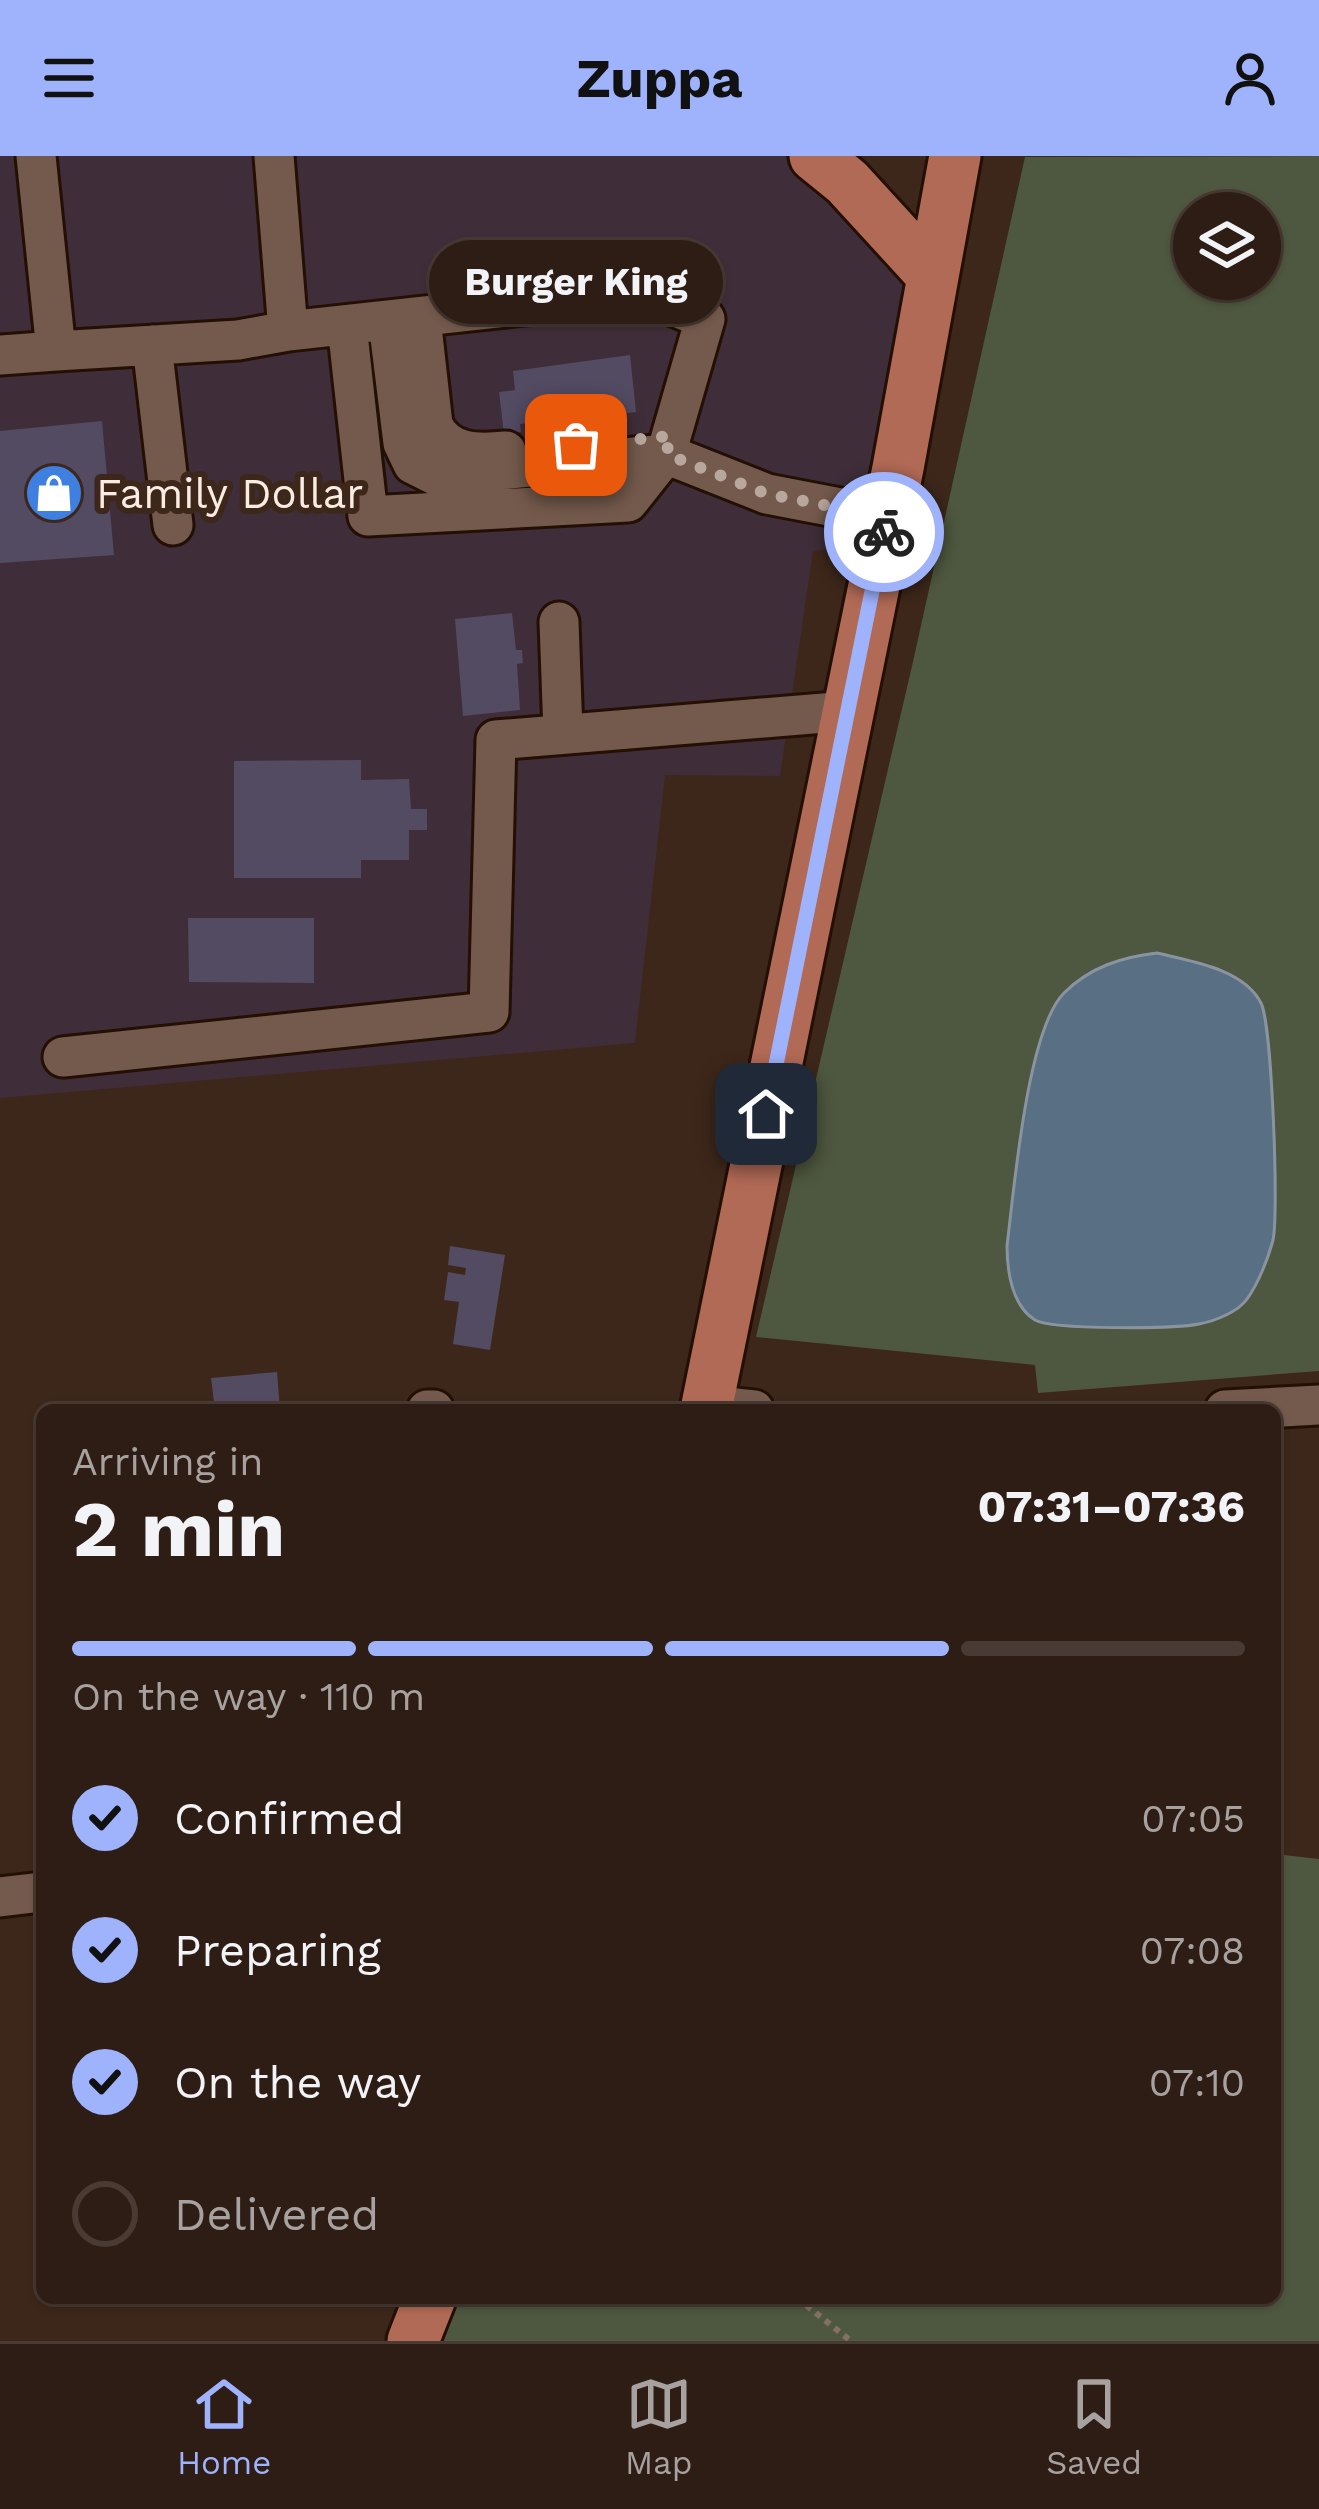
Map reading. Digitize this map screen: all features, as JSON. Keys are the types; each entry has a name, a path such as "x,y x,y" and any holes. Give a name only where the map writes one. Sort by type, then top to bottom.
{"main road":[{"path":"815,156 847,182 933,276"},
{"path":"723,1404 848,711 955,156"},
{"path":"413,2341 428,2304"}],"street":[{"path":"36,156 56,351"},
{"path":"274,156 289,331"},
{"path":"0,356 238,340 289,331 347,325 405,319 650,296 705,320 669,445 628,502 368,516 347,325"},
{"path":"405,319 403,443 413,464 437,476 669,445 767,494 887,517"},
{"path":"152,345 173,525"},
{"path":"560,622 563,733"},
{"path":"63,1057 490,1012 496,740 848,711"},
{"path":"1281,1407 1319,1405"},
{"path":"0,1897 36,1893"}],"path":[{"path":"805,2304 851,2341"}],"shaded area":[{"path":"0,156 815,156 933,276 881,545 813,551 780,776 665,775 635,1043 0,1098"}],"green space":[{"path":"1319,156 1319,1371 1038,1393 1035,1365 756,1337 1025,157","holes":["1061,995 1262,1005 1275,1181 1274,1238 1260,1273 1198,1325 1146,1328 1042,1323 1018,1163 1041,1036"]},
{"path":"1281,1855 1319,1859 1319,2341 435,2341 450,2304 1281,2304"}],"water":[{"path":"1157,953 1230,974 1261,1003 1275,1159 1273,1240 1243,1304 1205,1323 1115,1328 1035,1320 1016,1297 1007,1246 1024,1112 1040,1040 1051,1012 1074,984 1107,965"}],"building":[{"path":"630,355 636,412 605,416 606,424 565,428 564,419 520,424 521,432 504,434 499,392 515,390 513,371"},
{"name":"Family Dollar","path":"102,421 114,555 0,563 0,431"},
{"path":"512,613 516,650 522,650 523,663 517,664 520,710 463,716 455,619"},
{"path":"361,760 361,780 409,779 411,809 427,809 427,830 409,830 409,860 361,860 361,878 234,878 234,761"},
{"path":"188,918 314,918 314,983 189,982"},
{"path":"450,1246 505,1255 490,1350 453,1344 459,1302 444,1300 448,1272 465,1275 466,1268 448,1265"},
{"path":"277,1372 280,1404 214,1404 211,1378"}],"way so far":[{"path":"576,445 671,436 666,454 767,494 887,517 884,532"}],"place":[{"name":"Burger King","path":"576,445"},
{"name":"Family Dollar","path":"54,493"}],"route":[{"path":"766,1114 884,532"}]}
